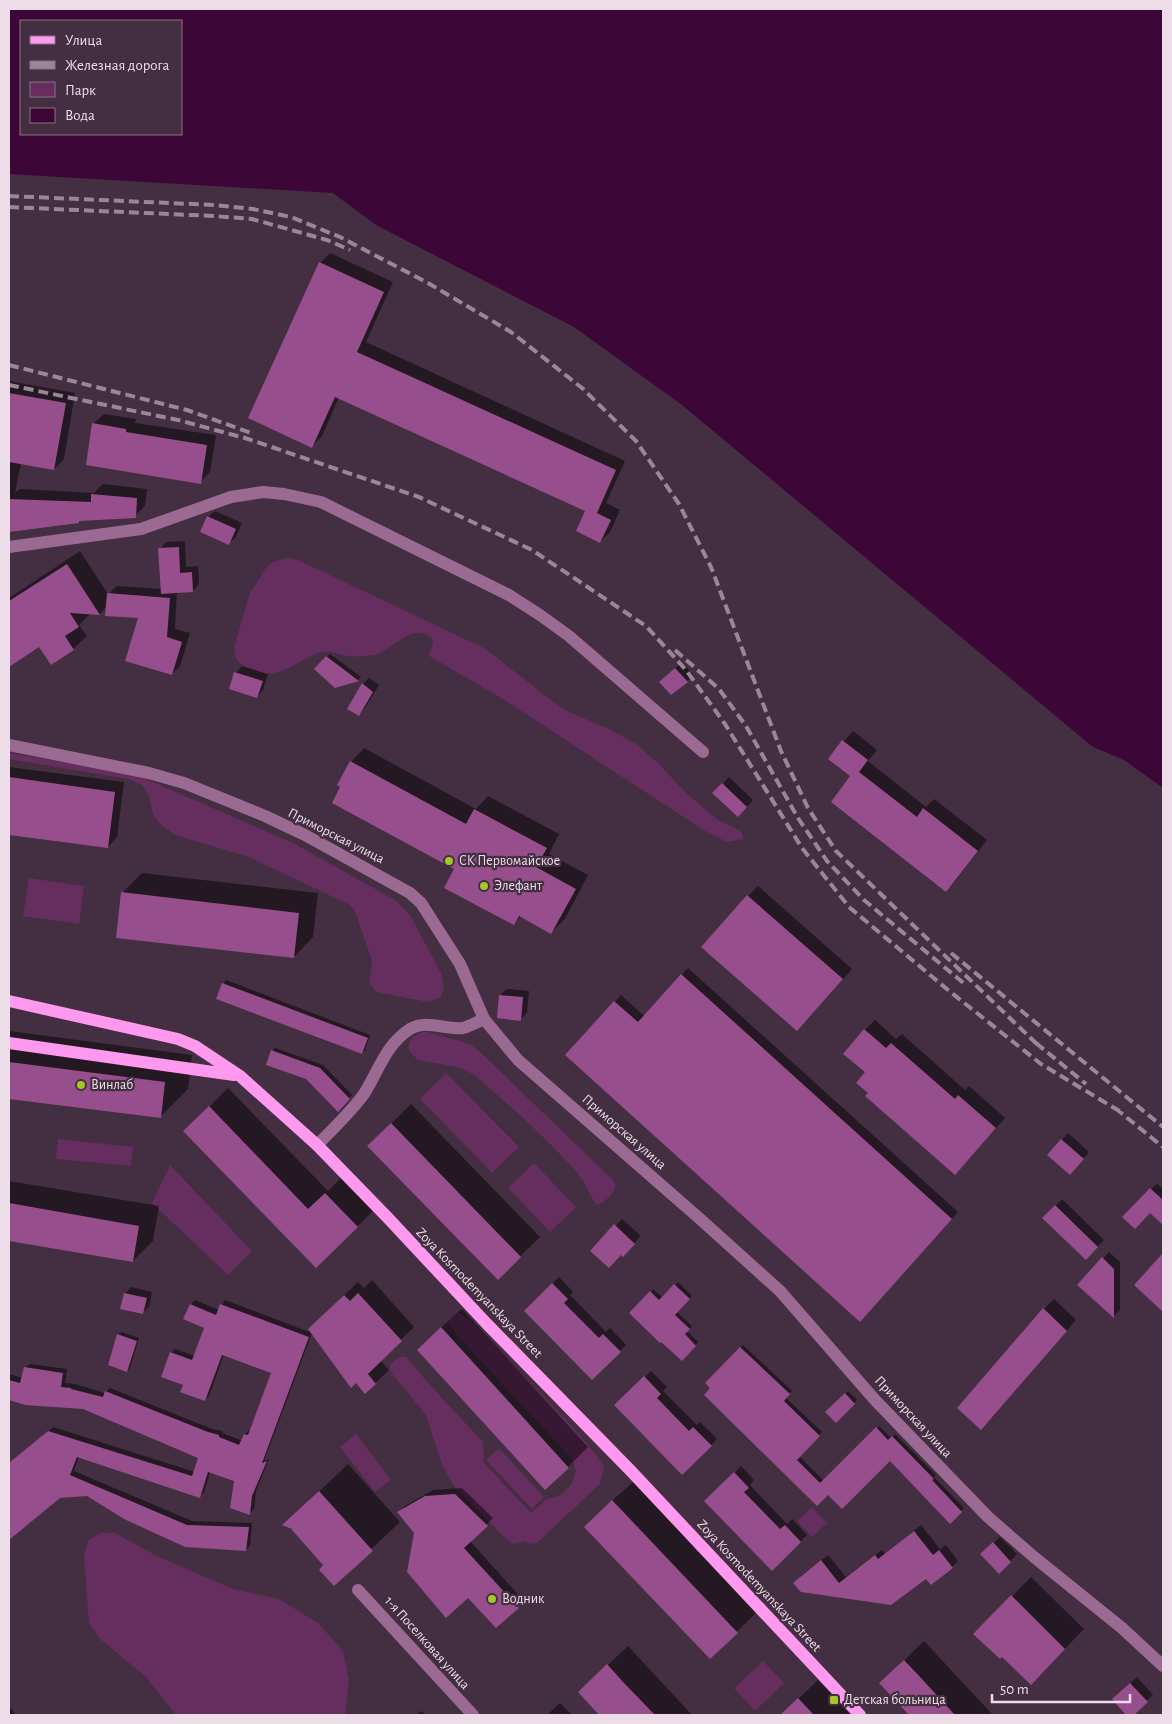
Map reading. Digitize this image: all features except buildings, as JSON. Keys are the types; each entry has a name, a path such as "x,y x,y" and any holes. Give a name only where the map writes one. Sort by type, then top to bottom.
{"main road":[{"name":"Zoya Kosmodemyanskaya Street","path":"9,1001 178,1039 194,1046 240,1076 317,1145 388,1218 486,1324 630,1470 860,1715"},
{"path":"9,1043 240,1076"}],"street":[{"path":"9,547 141,529 231,497 263,492 284,494 321,502 509,595 540,615 569,636 703,752"},
{"name":"Приморская улица","path":"9,745 149,773 184,783 297,831 400,886 421,904 441,933 460,964 484,1019 518,1060 780,1291 875,1400 988,1517 1122,1628 1163,1666"},
{"path":"317,1145 349,1113 365,1093 384,1057 396,1040 410,1029 420,1025 461,1028 484,1019"},
{"name":"1-я Поселковая улица","path":"358,1590 473,1715"}],"green space":[{"path":"290,558 298,560 486,649 552,701 569,712 611,730 636,744 658,763 684,791 718,820 741,831 744,839 727,842 705,831 503,699 429,656 433,641 432,638 422,633 408,635 375,655 351,656 322,652 272,674 263,674 243,666 235,656 234,648 250,592 268,566 273,562"},
{"path":"9,753 88,766 144,778 295,844 395,900 410,915 441,973 444,988 441,997 428,1002 376,992 369,982 372,961 355,911 350,905 249,857 175,835 159,823 153,814 148,793 142,785 128,779 9,759"},
{"path":"29,878 84,886 79,924 23,916"},
{"path":"422,1032 470,1044 479,1051 613,1180 616,1186 611,1195 597,1205 582,1179 555,1149 473,1074 457,1067 418,1060 410,1052 408,1045 413,1037"},
{"path":"446,1073 519,1147 492,1173 420,1099"},
{"path":"58,1139 133,1147 131,1166 56,1159"},
{"path":"534,1163 576,1207 550,1232 508,1188"},
{"path":"170,1165 252,1251 228,1275 152,1203"},
{"path":"460,1313 472,1322 579,1434 604,1467 600,1484 537,1543 530,1544 524,1541 514,1544 507,1540 454,1486 442,1465 426,1415 389,1370 391,1364 399,1357 406,1357 483,1442 484,1463 531,1513 546,1499 559,1496 571,1485 576,1471 572,1459 457,1335 449,1323 451,1318"},
{"path":"356,1434 391,1480 375,1492 340,1447"},
{"path":"499,1448 544,1497 532,1509 486,1460"},
{"path":"812,1507 827,1523 812,1537 797,1521"},
{"path":"101,1533 115,1533 157,1556 233,1589 279,1599 318,1623 343,1651 349,1679 345,1715 176,1715 145,1676 100,1639 89,1623 84,1556 88,1540"},
{"path":"763,1661 784,1683 755,1711 734,1688"}],"water":[{"path":"9,9 1163,9 1163,788 1124,760 1093,747 682,405 574,327 376,225 333,193 9,174"}],"railway":[{"path":"9,196 215,205 253,209 291,217 340,237 428,283 511,332 582,388 636,441 679,504 711,567 781,751 808,808 836,851 1041,1048"},
{"path":"9,207 252,219 327,240 350,250"},
{"path":"9,365 187,410 254,434"},
{"path":"9,385 178,420 245,438 419,497 532,550 646,626 686,670 725,724 802,848 849,907 948,990 1041,1064 1121,1112"},
{"path":"675,650 719,689 746,726 798,818 827,861 864,900 967,986"},
{"path":"951,953 1163,1127"},
{"path":"1036,1043 1086,1084"},
{"path":"1115,1108 1163,1147"}],"place":[{"name":"СК Первомайское","path":"449,861"},
{"name":"Элефант","path":"484,886"},
{"name":"Винлаб","path":"81,1085"},
{"name":"Водник","path":"492,1599"},
{"name":"Детская больница","path":"834,1700"}]}
